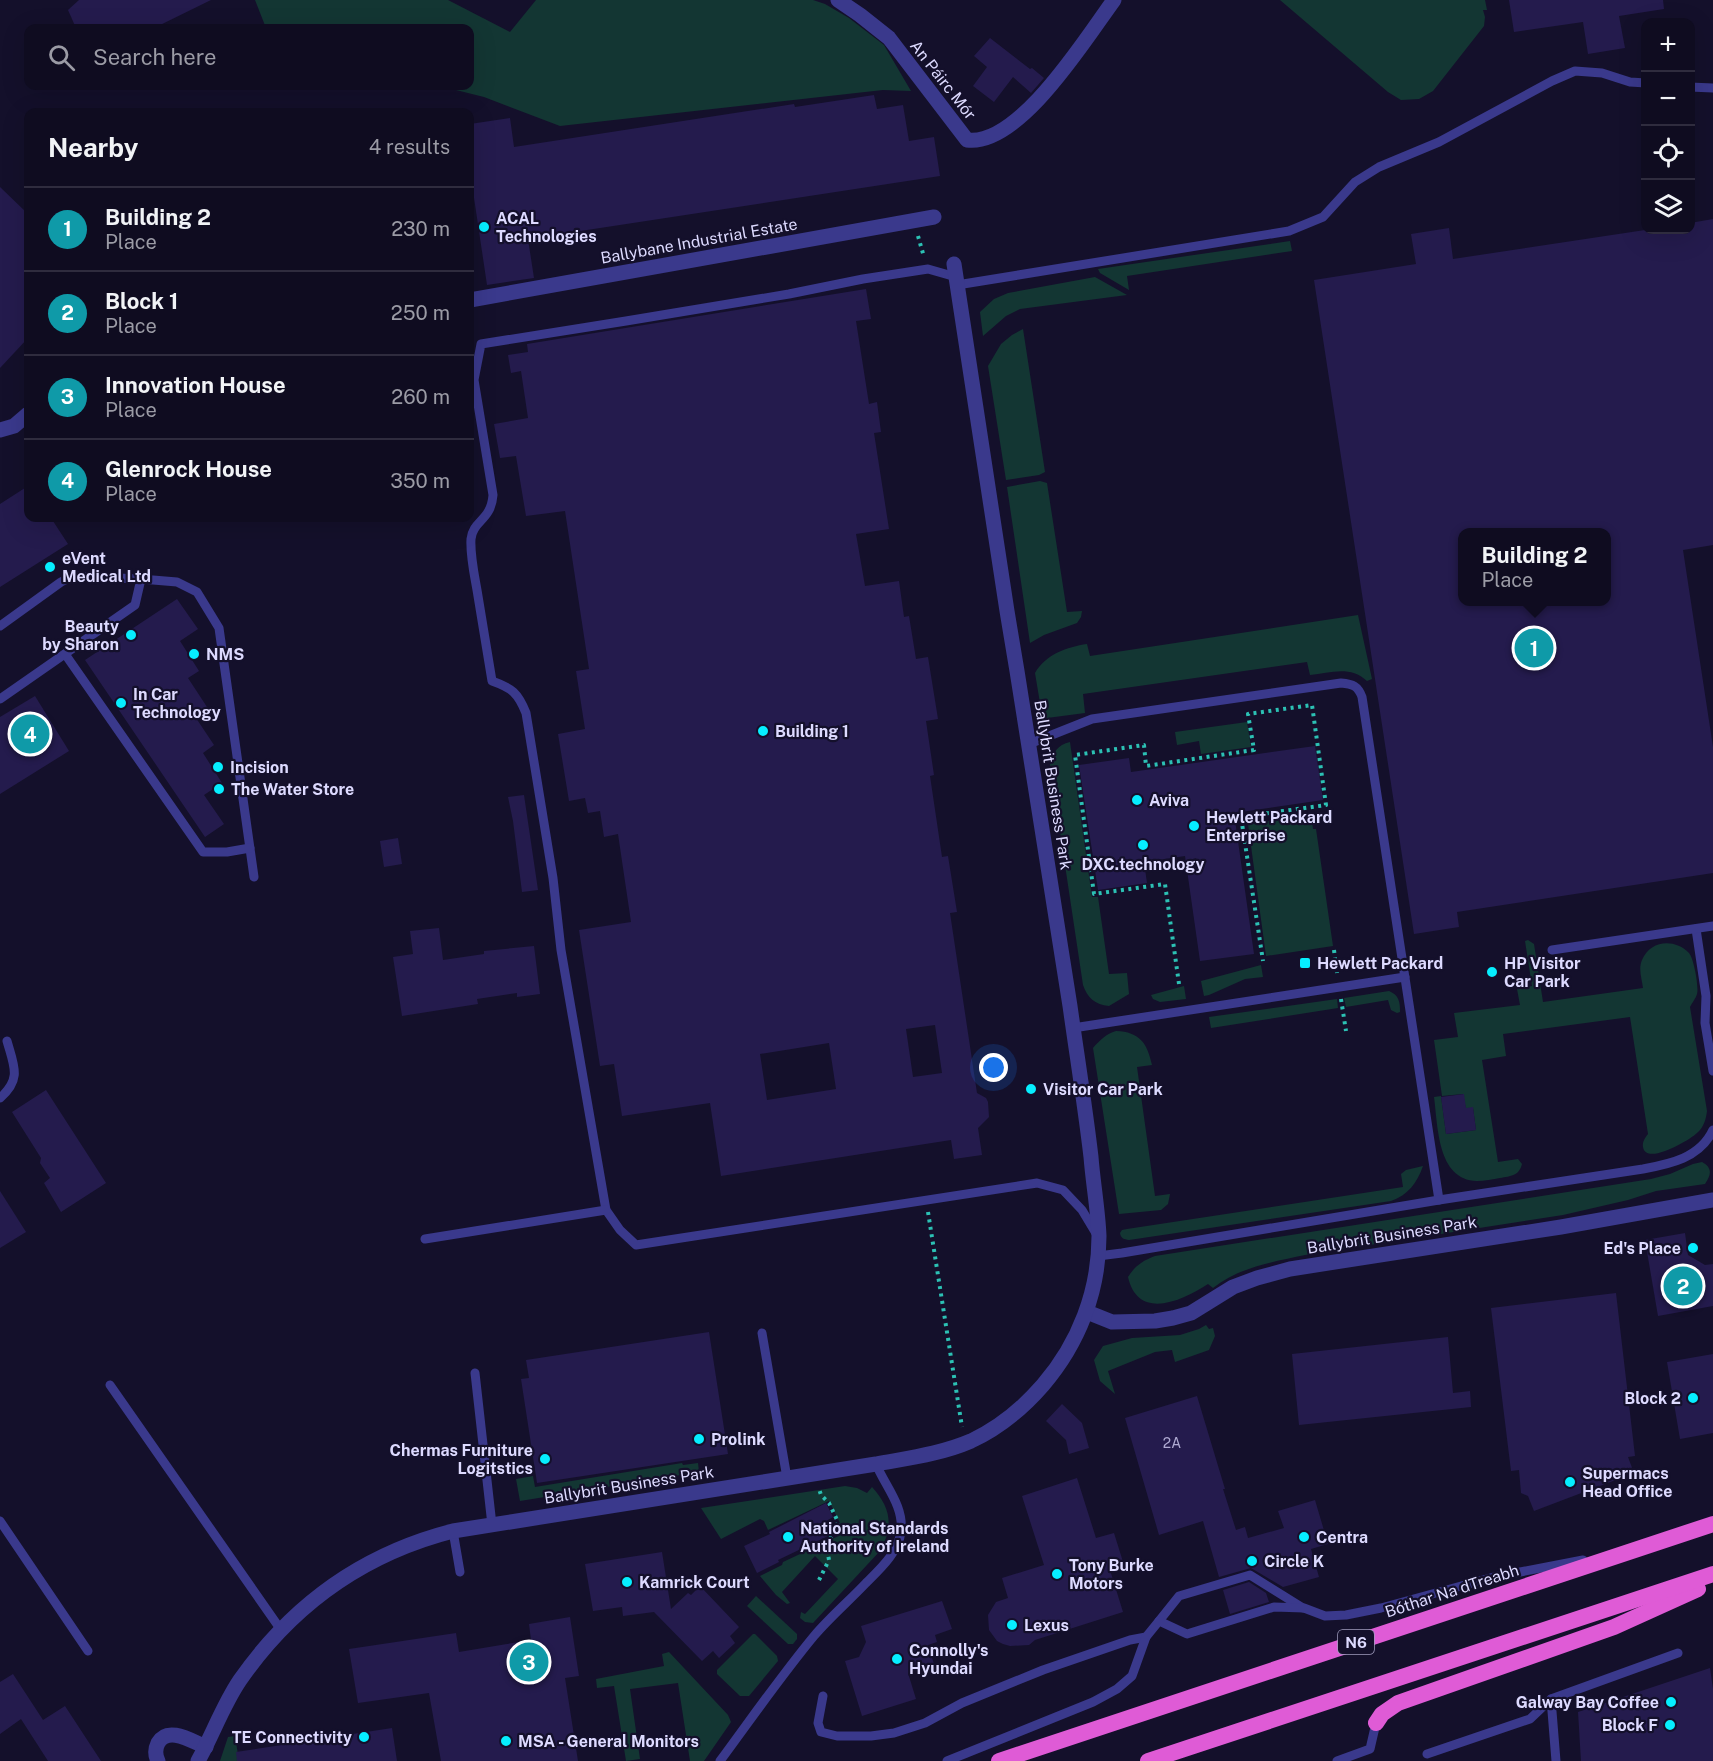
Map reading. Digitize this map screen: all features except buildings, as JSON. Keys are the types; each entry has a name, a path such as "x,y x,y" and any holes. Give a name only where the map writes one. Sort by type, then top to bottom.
{"highway":[{"name":"Bóthar Na dTreabh","path":"999,1761 1713,1524"},
{"path":"1148,1761 1713,1574"},
{"path":"1376,1723 1382,1714 1398,1704 1614,1627 1713,1583"}],"street":[{"name":"An Páirc Mór","path":"838,0 889,38 967,140 978,141 1009,127 1043,96 1114,0"},
{"name":"Ballybane Industrial Estate","path":"474,299 934,217"},
{"name":"Ballybrit Business Park","path":"203,1756 220,1714 240,1681 281,1630 338,1581 399,1548 431,1536 453,1531 926,1455 964,1443 1008,1419 1029,1401 1066,1356 1087,1312 1095,1278 1099,1237 1088,1132 1073,1028 956,275"},
{"path":"0,430 14,426 24,417"},
{"name":"Ballybrit Business Park","path":"1087,1312 1112,1322 1155,1321 1173,1318 1191,1313 1233,1287 1290,1269 1561,1227 1713,1200"},
{"path":"158,1761 156,1747 160,1739 169,1734 178,1735 203,1756"}],"lane":[{"path":"1099,1237 1082,1210 1063,1190 1037,1183 636,1245 620,1230 606,1210 561,950 552,867 526,713 514,691 492,681 472,557 472,530 487,516 492,506 493,495 474,380 481,344 928,269 956,275 1289,231 1323,217 1354,182 1379,167 1439,142 1575,70 1602,73 1630,82 1641,83"},
{"path":"1695,87 1713,88"},
{"path":"0,626 61,582 74,576 177,582 197,592 219,628 254,877"},
{"path":"0,699 135,605 141,579"},
{"path":"65,654 203,852 227,852 250,848"},
{"path":"1029,744 1092,719 1341,683 1358,688 1362,697 1439,1200"},
{"path":"1552,950 1713,926"},
{"path":"1696,929 1706,996 1705,1023 1713,1071"},
{"path":"1073,1028 1405,977"},
{"path":"0,1098 12,1086 15,1071 7,1041"},
{"path":"1098,1256 1675,1163 1698,1149 1713,1131"},
{"path":"425,1239 606,1210"},
{"path":"762,1333 787,1478"},
{"path":"475,1373 492,1525"},
{"path":"110,1385 281,1630"},
{"path":"720,1761 816,1634 884,1565 898,1545 901,1533 900,1510 876,1464"},
{"path":"0,1521 87,1651"},
{"path":"453,1531 460,1572"},
{"path":"947,1761 1093,1702 1117,1689 1132,1676 1146,1637 1179,1596 1250,1575 1304,1608 1325,1616 1346,1615 1381,1608 1494,1577 1626,1552"},
{"path":"1159,1621 1187,1634 1274,1607 1304,1608"},
{"path":"823,1696 818,1723 821,1732 837,1736 894,1733 925,1723 962,1702 1033,1674 1130,1640 1146,1637"},
{"path":"1427,1754 1530,1719 1551,1699 1678,1653"},
{"path":"1551,1699 1556,1761"},
{"path":"1373,1761 1370,1749 1376,1723"},
{"path":"1337,1761 1370,1749"}],"path":[{"path":"913,221 928,269"},
{"path":"1179,984 1165,884 1094,894 1074,755 1144,745 1146,766 1254,750 1248,714 1312,705 1326,805 1241,817 1263,961"},
{"path":"1334,950 1338,976"},
{"path":"1341,998 1346,1031"},
{"path":"926,1199 964,1443"},
{"path":"815,1474 821,1494 829,1503 838,1522 836,1530 826,1544 829,1560 819,1580"}],"green space":[{"path":"255,0 448,0 510,32 536,0 813,0 849,18 884,45 911,91 883,90 560,126 484,97 456,90 474,90 474,24 264,24"},
{"path":"1280,0 1485,0 1487,10 1483,10 1484,26 1433,91 1419,99 1401,100 1388,92"},
{"path":"1290,241 1292,251 1127,276 1129,290 1100,273 1098,269"},
{"path":"1095,277 1127,295 1020,309 1006,316 983,336 980,312 994,299 1008,293"},
{"path":"1023,329 1045,472 1006,480 988,366 1001,344"},
{"path":"1040,481 1047,483 1067,612 1082,611 1077,623 1044,635 1030,643 1007,487"},
{"path":"1358,615 1372,679 1367,681 1354,673 1347,672 1310,675 1307,662 1083,694 1085,713 1047,718 1042,715 1035,673 1051,656 1072,647 1087,644 1090,656"},
{"path":"1247,722 1251,747 1201,754 1199,741 1177,745 1175,732"},
{"path":"1070,742 1092,897 1098,897 1109,974 1127,973 1129,994 1109,1006 1092,1000 1083,985 1050,765 1056,750"},
{"path":"1311,815 1313,829 1316,829 1333,946 1266,956 1248,824"},
{"path":"1528,940 1534,944 1543,1002 1643,988 1641,963 1651,948 1670,943 1689,953 1697,980 1696,996 1690,1007 1707,1111 1704,1123 1697,1133 1686,1141 1660,1153 1646,1152 1643,1147 1648,1134 1630,1017 1503,1034 1506,1056 1482,1060 1498,1162 1518,1159 1522,1164 1521,1168 1511,1176 1480,1181 1464,1178 1454,1172 1442,1150 1434,1097 1441,1096 1446,1134 1476,1130 1473,1108 1466,1109 1463,1094 1442,1096 1434,1040 1458,1037 1454,1013 1520,1005 1517,989 1532,986 1525,941"},
{"path":"1261,965 1263,977 1245,979 1204,996 1201,981"},
{"path":"1184,986 1186,999 1160,1002 1153,999 1151,995"},
{"path":"1389,991 1398,999 1400,1012 1391,1010 1388,1000 1346,1007 1344,998"},
{"path":"1337,999 1338,1008 1211,1028 1209,1017"},
{"path":"1116,1031 1137,1036 1145,1045 1152,1065 1137,1067 1155,1196 1170,1194 1168,1204 1161,1210 1119,1214 1093,1048 1103,1038"},
{"path":"1702,1162 1710,1172 1705,1184 1656,1191 1563,1215 1281,1260 1245,1270 1213,1288 1208,1284 1174,1301 1151,1303 1141,1299 1133,1291 1128,1277 1139,1264 1155,1256 1651,1179"},
{"path":"1423,1166 1411,1188 1391,1201 1129,1240 1122,1238 1120,1233 1127,1229 1403,1187 1401,1174 1406,1170"},
{"path":"1206,1325 1209,1329 1213,1328 1215,1336 1209,1350 1175,1362 1172,1350 1155,1352 1108,1371 1115,1394 1100,1381 1094,1360 1103,1346 1132,1338 1180,1335"},
{"path":"682,1463 683,1465 698,1463 699,1472 520,1501 516,1479 533,1476 535,1487"},
{"path":"845,1486 867,1493 872,1487 887,1510 889,1525 880,1551 813,1623 805,1622 800,1618 801,1612 805,1614 838,1579 815,1556 782,1592 790,1603 787,1604 776,1595 760,1576 782,1565 783,1562 845,1533 829,1501 768,1530 764,1521 760,1519 721,1539 701,1508"},
{"path":"756,1596 797,1634 797,1639 793,1644 788,1644 747,1606"},
{"path":"753,1634 777,1656 778,1661 749,1696 740,1696 717,1674 717,1670"},
{"path":"669,1652 728,1715 731,1722 704,1761 690,1761 678,1683 630,1689 640,1759 626,1761 614,1686 597,1688 596,1679 664,1666 662,1654"},
{"path":"235,1736 239,1761 220,1761 228,1737"}],"place":[{"name":"ACAL Technologies","path":"484,227"},
{"name":"eVent Medical Ltd","path":"50,567"},
{"name":"Beauty by Sharon","path":"131,635"},
{"name":"Building 2","path":"1534,648"},
{"name":"NMS","path":"194,654"},
{"name":"In Car Technology","path":"121,703"},
{"name":"Building 1","path":"763,731"},
{"name":"Glenrock House","path":"30,734"},
{"name":"Incision","path":"218,767"},
{"name":"The Water Store","path":"219,789"},
{"name":"Aviva","path":"1137,800"},
{"name":"Hewlett Packard Enterprise","path":"1194,826"},
{"name":"DXC.technology","path":"1143,845"},
{"name":"Hewlett Packard","path":"1305,963"},
{"name":"HP Visitor Car Park","path":"1492,972"},
{"name":"Visitor Car Park","path":"1031,1089"},
{"name":"Ed's Place","path":"1693,1248"},
{"name":"Block 1","path":"1683,1286"},
{"name":"Block 2","path":"1693,1398"},
{"name":"Prolink","path":"699,1439"},
{"name":"Chermas Furniture Logitstics","path":"545,1459"},
{"name":"Supermacs Head Office","path":"1570,1482"},
{"name":"National Standards Authority of Ireland","path":"788,1537"},
{"name":"Centra","path":"1304,1537"},
{"name":"Circle K","path":"1252,1561"},
{"name":"Tony Burke Motors","path":"1057,1574"},
{"name":"Kamrick Court","path":"627,1582"},
{"name":"Lexus","path":"1012,1625"},
{"name":"Connolly's Hyundai","path":"897,1659"},
{"name":"Innovation House","path":"529,1662"},
{"name":"Galway Bay Coffee","path":"1671,1702"},
{"name":"Block F","path":"1670,1725"},
{"name":"TE Connectivity","path":"364,1737"},
{"name":"MSA - General Monitors","path":"506,1741"}]}
